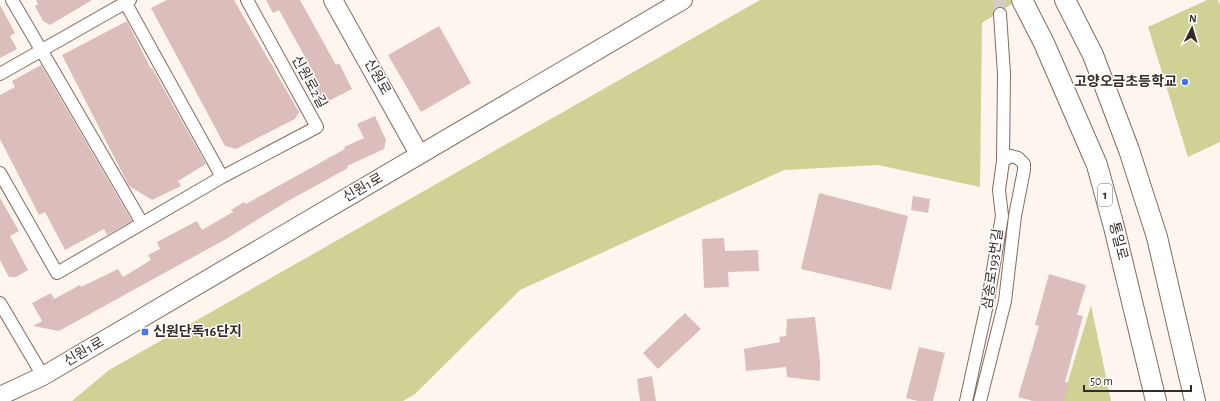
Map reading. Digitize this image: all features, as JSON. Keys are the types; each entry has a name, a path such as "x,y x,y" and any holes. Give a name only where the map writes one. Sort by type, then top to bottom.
{"main road":[{"name":"통일로","path":"1022,0 1044,43 1096,165 1114,227 1156,401"},
{"path":"1066,0 1093,55 1129,150 1157,237 1195,401"}],"street":[{"path":"12,0 142,224"},
{"name":"신원로2길","path":"0,173 57,273 222,177 317,127 247,0"},
{"name":"신원로","path":"333,0 419,154"},
{"path":"0,74 126,1 222,177"},
{"name":"신원1로","path":"0,396 43,376 680,1"},
{"name":"삼송로193번길","path":"966,401 988,300 1002,216 999,190 1003,161 1004,74 1000,14"},
{"name":"삼송로193번길","path":"980,401 1005,301 1015,216 1024,170 1024,164 1018,158 1011,156 1003,161"},
{"path":"0,303 43,376"}],"green space":[{"path":"760,0 1018,0 982,23 980,187 878,165 784,170 520,290 415,394 403,401 72,401 109,370"},
{"name":"고양오금초등학교","path":"1207,0 1218,0 1220,5 1220,142 1188,157 1148,27"},
{"path":"1091,305 1111,401 1062,401"}],"building":[{"path":"36,0 92,0 50,25 43,21 35,6 38,4"},
{"path":"167,0 234,0 299,112 295,119 236,149 225,146 151,8"},
{"path":"266,0 300,0 336,65 339,63 352,89 321,105 307,79 315,75 279,10 273,13"},
{"path":"0,5 15,33 10,36 17,49 0,58"},
{"path":"127,21 151,69 152,68 206,164 178,181 181,186 152,200 129,186 62,55"},
{"path":"439,26 471,83 421,112 388,55"},
{"path":"41,65 132,221 107,235 104,229 65,250 45,212 39,215 0,139 0,95 15,87 12,81"},
{"path":"375,116 386,140 384,149 347,166 348,168 288,201 226,239 59,331 33,326 42,321 32,303 51,293 54,299 80,285 81,287 118,269 123,277 151,260 148,255 160,249 157,242 197,221 202,230 233,212 231,210 244,202 246,204 345,149 344,147 364,138 357,124"},
{"path":"819,193 908,216 891,290 801,269"},
{"path":"913,196 930,199 928,213 911,210"},
{"path":"0,198 19,231 10,236 28,270 16,277 9,277 0,260"},
{"path":"724,238 725,251 758,250 759,271 728,272 729,287 704,288 702,239"},
{"path":"1049,274 1086,285 1077,315 1083,316 1065,382 1069,383 1064,401 1033,401 1018,397 1039,326 1035,325"},
{"path":"685,313 701,329 658,369 643,353"},
{"path":"815,317 820,363 820,381 787,377 786,367 746,371 744,349 780,342 779,337 786,336 787,319"},
{"path":"919,347 945,353 933,401 918,401 906,398"},
{"path":"652,376 656,401 640,401 637,379"}],"tunnel":[{"path":"999,0 1000,14"}],"place":[{"name":"고양오금초등학교","path":"1185,82"},
{"name":"신원단독16단지","path":"145,332"}]}
